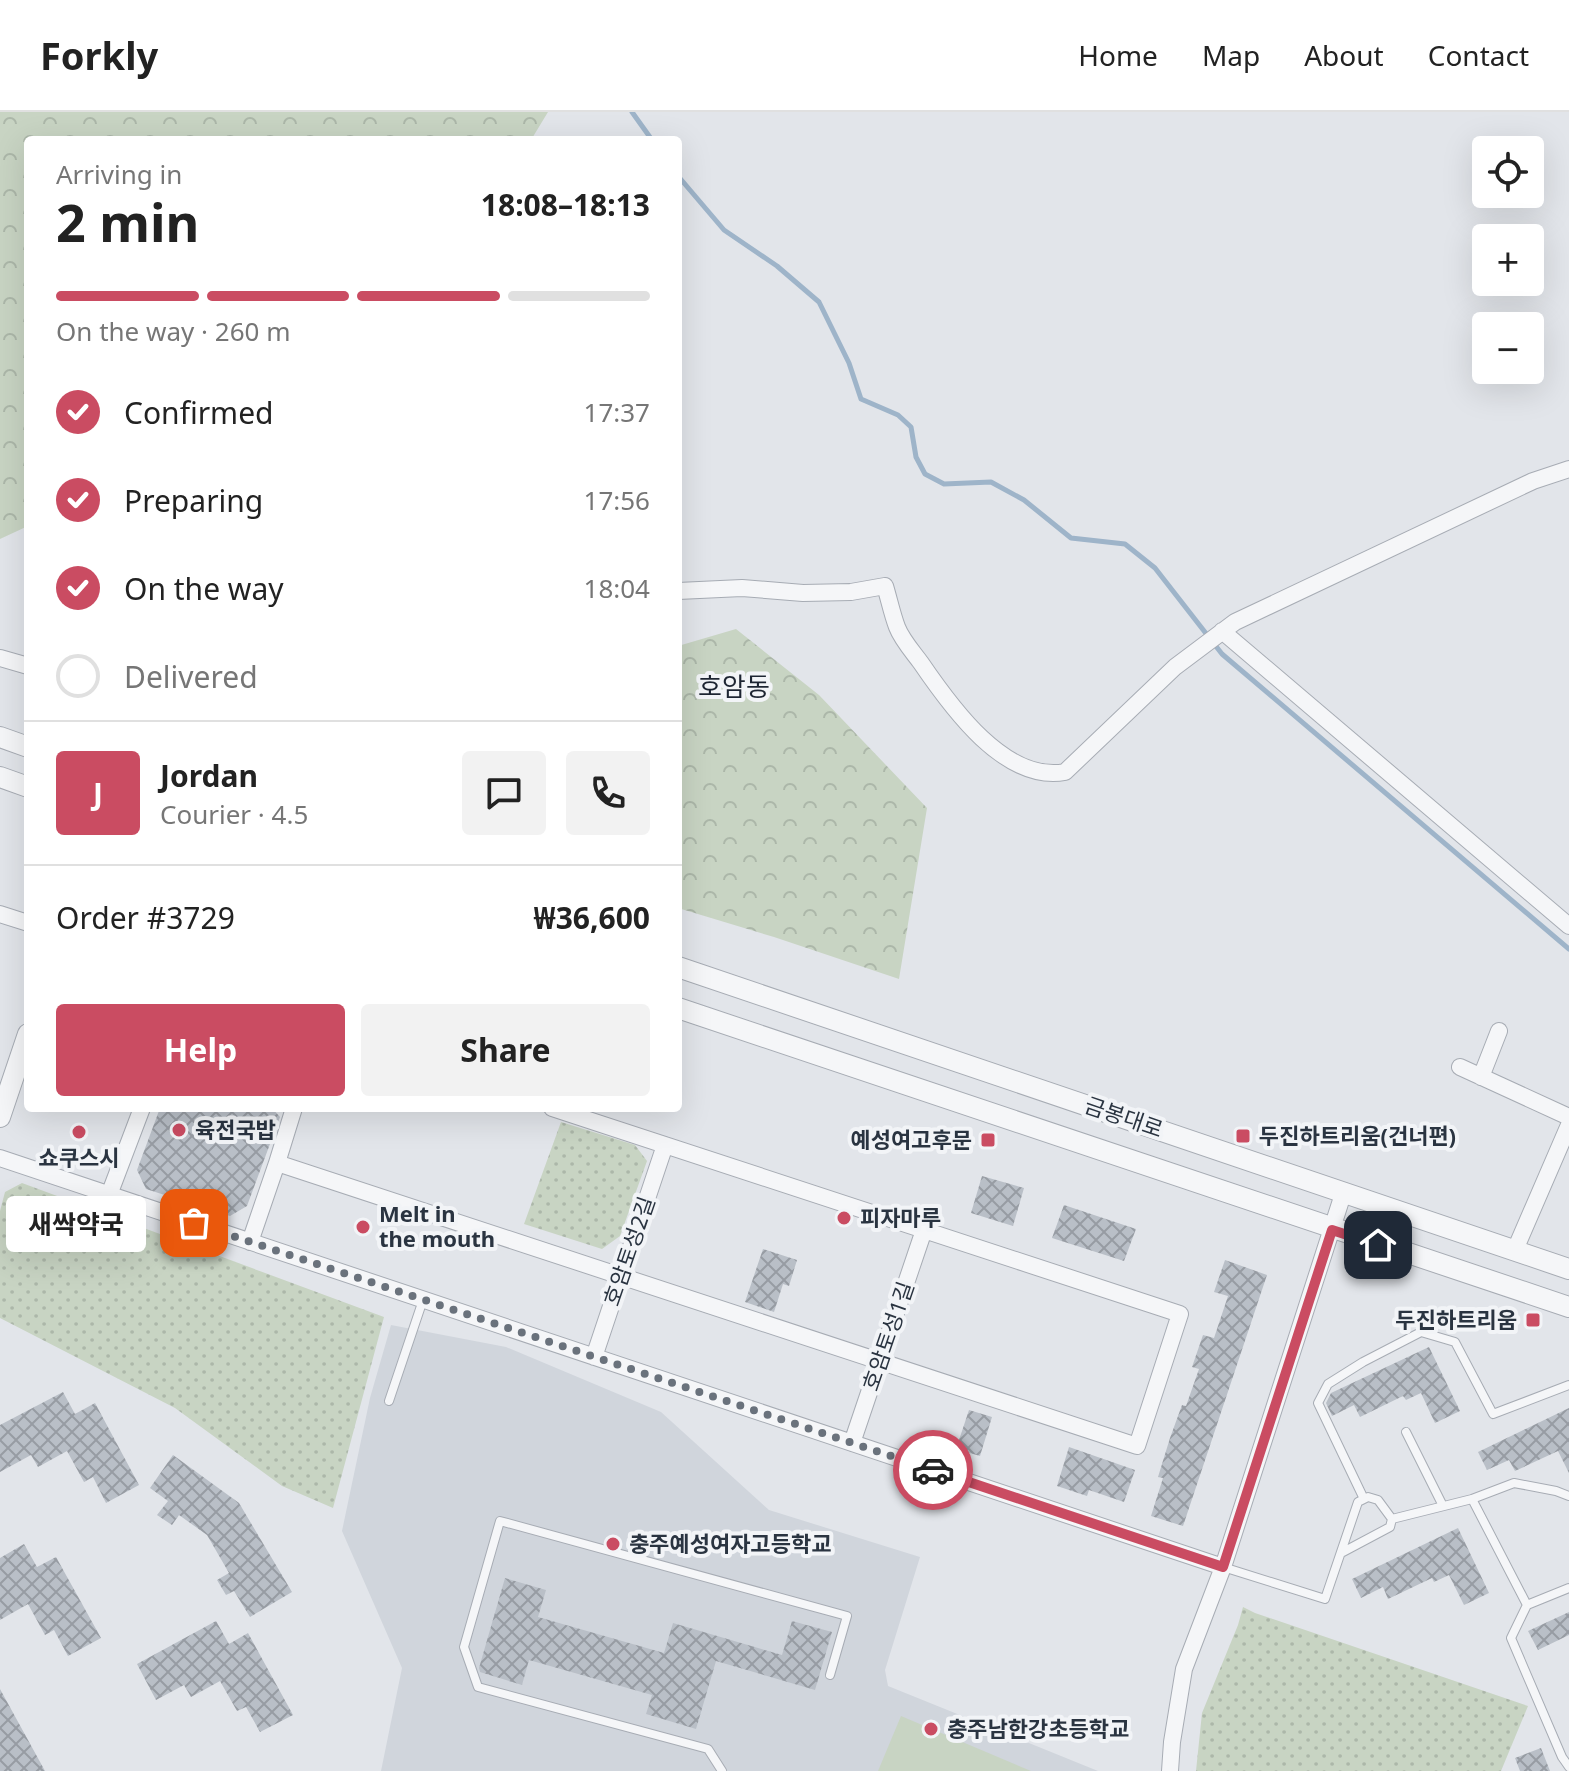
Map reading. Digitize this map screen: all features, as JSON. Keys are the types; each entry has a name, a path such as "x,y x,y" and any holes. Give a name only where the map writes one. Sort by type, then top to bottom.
{"street":[{"path":"682,591 742,588 803,593 851,592 885,586 898,630 958,713 977,734 1012,762 1049,775 1065,772 1198,648 1235,622 1533,481 1569,469"},
{"path":"1222,631 1569,926"},
{"path":"0,658 24,665"},
{"path":"0,737 24,746"},
{"path":"0,777 24,786"},
{"path":"0,914 24,922"},
{"name":"금봉대로","path":"682,968 1569,1269"},
{"name":"금봉대로","path":"682,1009 1569,1307"},
{"path":"1481,1077 1499,1031"},
{"path":"0,1117 24,1046"},
{"path":"1460,1067 1569,1117"},
{"path":"109,1195 140,1112"},
{"path":"250,1242 293,1112"},
{"path":"277,1163 1137,1446 1180,1314 564,1112"},
{"path":"1515,1250 1569,1125"},
{"name":"호암토성2길","path":"594,1357 665,1145"},
{"path":"0,1158 1223,1567"},
{"path":"1170,1771 1184,1669 1223,1567 1344,1191"},
{"name":"호암토성1길","path":"852,1443 924,1230"}],"lane":[{"path":"389,1401 423,1300"},
{"path":"1364,1499 1318,1403 1328,1384 1363,1362 1421,1332 1455,1342 1493,1414 1569,1385"},
{"path":"1406,1432 1443,1506"},
{"path":"1392,1519 1472,1499 1514,1483 1569,1496"},
{"path":"1472,1499 1527,1605"},
{"path":"1223,1567 1325,1599 1358,1502 1378,1500 1392,1519"},
{"path":"1343,1552 1390,1527 1392,1519"},
{"path":"722,1771 708,1749 478,1687 464,1647 500,1521 847,1616 830,1675"},
{"path":"1569,1588 1527,1605 1511,1638 1569,1767"}],"shaded area":[{"name":"충주예성여자고등학교","path":"391,1325 506,1347 661,1412 769,1510 920,1557 885,1670 888,1686 1098,1771 381,1771 402,1668 342,1531 370,1398"}],"green space":[{"path":"0,112 548,112 533,136 24,136 24,528 0,539"},
{"path":"736,629 819,695 927,808 899,979 682,909 682,645"},
{"path":"561,1122 635,1145 647,1161 620,1236 602,1249 524,1224"},
{"path":"22,1183 384,1317 333,1508 282,1486 175,1408 0,1318 0,1211 5,1192"},
{"path":"1243,1607 1528,1706 1501,1771 1196,1771 1202,1713"},
{"path":"901,1716 1031,1771 878,1771"}],"building":[{"path":"159,1112 276,1112 280,1117 247,1206 230,1216 146,1189 137,1170"},
{"path":"982,1176 1024,1188 1013,1226 971,1213"},
{"path":"1064,1205 1136,1229 1124,1261 1052,1238"},
{"path":"763,1249 797,1260 789,1286 783,1284 774,1312 745,1302"},
{"path":"1225,1260 1267,1275 1183,1526 1151,1516 1163,1478 1158,1477 1170,1438 1199,1369 1192,1367 1203,1335 1214,1338 1228,1296 1214,1292"},
{"path":"1429,1347 1460,1411 1435,1423 1421,1393 1406,1400 1403,1396 1360,1417 1354,1405 1332,1416 1326,1403 1331,1393"},
{"path":"63,1392 75,1414 95,1403 139,1485 106,1503 93,1477 84,1482 67,1451 38,1467 31,1455 0,1472 0,1425"},
{"path":"1569,1408 1569,1473 1558,1451 1515,1471 1509,1460 1487,1470 1478,1452"},
{"path":"969,1410 992,1417 980,1456 956,1449"},
{"path":"1069,1447 1135,1470 1124,1502 1089,1490 1087,1496 1057,1486"},
{"path":"173,1455 239,1503 292,1592 250,1617 234,1591 226,1595 217,1580 229,1573 207,1535 179,1515 172,1525 157,1515 168,1501 150,1488"},
{"path":"1458,1528 1489,1593 1464,1605 1449,1575 1434,1582 1432,1578 1388,1599 1383,1587 1361,1598 1352,1579"},
{"path":"24,1544 37,1567 56,1557 101,1638 68,1656 54,1630 45,1635 28,1604 0,1620 0,1558"},
{"name":"충주예성여자고등학교","path":"505,1578 546,1590 538,1617 664,1653 673,1623 782,1655 792,1621 832,1632 815,1690 716,1661 696,1729 646,1714 652,1695 529,1660 522,1685 480,1672"},
{"path":"1569,1612 1569,1635 1538,1650 1528,1631"},
{"path":"216,1621 229,1644 248,1633 293,1715 260,1732 246,1707 237,1711 220,1681 191,1697 184,1685 156,1700 137,1664"},
{"path":"0,1689 45,1771 0,1771"},
{"path":"1541,1748 1550,1771 1520,1771 1515,1758"}],"waterway":[{"path":"632,112 649,136"},
{"path":"682,181 724,230 777,266 819,302 849,363 861,399 898,415 911,427 916,457 925,474 944,484 991,482 1024,500 1071,538 1125,544 1155,568 1222,654 1569,949"}],"way so far":[{"path":"194,1223 933,1470"}],"place":[{"name":"육전국밥","path":"179,1130"},
{"name":"쇼쿠스시","path":"79,1132"},
{"name":"두진하트리움(건너편)","path":"1243,1136"},
{"name":"예성여고후문","path":"988,1140"},
{"name":"피자마루","path":"844,1218"},
{"name":"새싹약국","path":"194,1223"},
{"name":"Melt in the mouth","path":"363,1227"},
{"name":"두진하트리움","path":"1533,1320"},
{"name":"충주예성여자고등학교","path":"613,1544"},
{"name":"충주남한강초등학교","path":"931,1729"}],"district":[{"name":"호암동","path":"734,687"}],"route":[{"path":"933,1470 1223,1567 1332,1230 1378,1245"}]}
